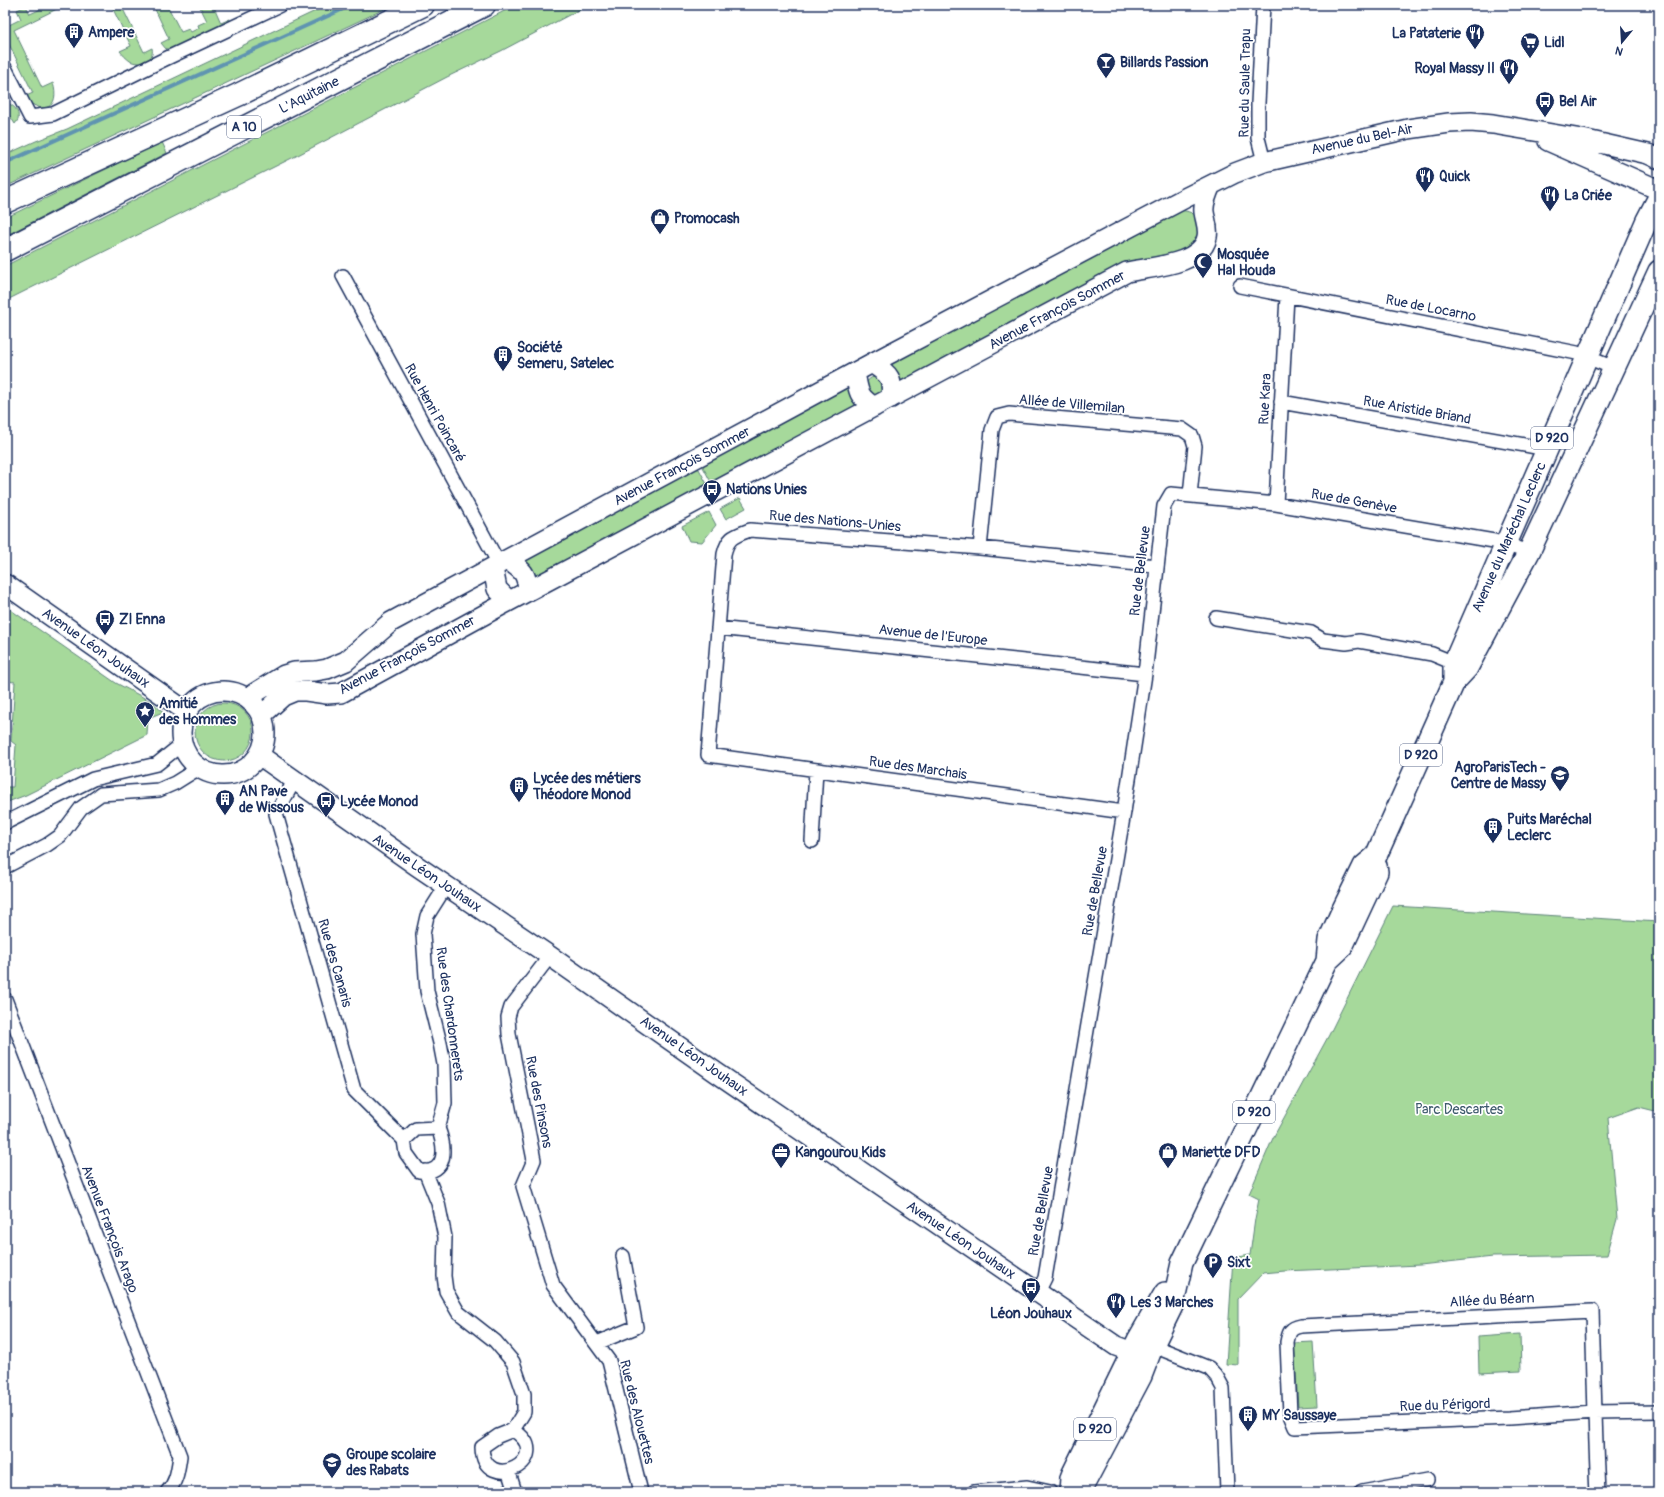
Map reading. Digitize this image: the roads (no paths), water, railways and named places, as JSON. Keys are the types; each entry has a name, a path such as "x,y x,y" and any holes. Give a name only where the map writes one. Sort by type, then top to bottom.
{"highway":[{"name":"A 10","path":"5,202 231,98 423,5"},
{"name":"L'Aquitaine","path":"5,250 484,5"}],"main road":[{"name":"Avenue du Maréchal Leclerc","path":"1143,1349 1182,1263 1327,961 1342,947 1360,909 1376,872 1376,856 1454,672 1505,544 1647,220 1659,197"},
{"name":"Avenue du Maréchal Leclerc","path":"1454,672 1467,668 1529,552 1659,272"},
{"name":"D 920","path":"1143,1349 1138,1358 1135,1371 1116,1422 1084,1484 1072,1492 1071,1478 1143,1349"}],"street":[{"path":"5,68 30,117 53,114 280,5"},
{"name":"Rue du Saule Trapu","path":"1263,5 1258,103 1258,138 1264,162"},
{"name":"Avenue du Bel-Air","path":"1211,185 1235,173 1264,162 1375,135 1427,125 1470,122 1520,128 1589,141 1648,154 1659,159"},
{"name":"Avenue du Bel-Air","path":"1520,128 1659,190"},
{"path":"874,407 862,399 858,390 855,373 1168,206 1211,185"},
{"name":"Avenue François Sommer","path":"891,398 1127,272 1188,259 1203,248 1208,236 1205,217 1206,198 1211,185"},
{"path":"1187,196 1205,217"},
{"path":"1168,206 1183,205 1205,217"},
{"name":"Rue Henri Poincaré","path":"343,276 500,564"},
{"name":"Rue de Locarno","path":"1240,286 1573,352 1588,356 1614,368"},
{"name":"Rue Kara","path":"1276,504 1287,296"},
{"path":"509,601 497,589 500,564 522,570 527,581 528,591 891,398 892,383 889,376 872,363"},
{"name":"Avenue François Sommer","path":"247,698 284,675 294,672 327,669 346,661 391,622 855,373"},
{"name":"Rue Aristide Briand","path":"1281,402 1536,447 1547,451"},
{"name":"Allée de Villemilan","path":"980,548 992,430 997,417 1009,414 1182,430 1192,436 1195,446 1190,495"},
{"name":"Rue de Genève","path":"1171,494 1276,504 1505,544 1529,552"},
{"name":"Rue de Bellevue","path":"1038,1292 1047,1270 1124,812 1144,674 1164,506 1171,494"},
{"name":"Rue des Nations-Unies","path":"708,755 724,554 726,544 734,537 750,530 980,548 1157,566"},
{"name":"Avenue Léon Jouhaux","path":"5,584 187,712"},
{"name":"Avenue François Sommer","path":"262,715 283,696 295,691 327,694 341,693 528,591"},
{"path":"1216,618 1311,633 1322,640 1346,643 1359,640 1432,654 1454,672"},
{"name":"Avenue de l'Europe","path":"718,628 1144,674"},
{"path":"221,691 235,692 247,698 256,706 262,715 266,728 265,742 259,755 251,766 239,772 226,775 213,774 199,768 188,757 182,744 182,722 187,712 196,701 207,694 221,691"},
{"path":"5,823 93,779 156,764 182,744"},
{"name":"Avenue Léon Jouhaux","path":"259,755 294,781 446,886 1116,1346 1143,1349"},
{"name":"Rue des Marchais","path":"708,755 1124,812"},
{"path":"5,867 47,845 60,836 81,808 101,794 159,790 175,783 199,768"},
{"path":"812,841 816,770"},
{"name":"Rue des Canaris","path":"294,781 276,814 354,1090 404,1140"},
{"name":"Rue des Chardonnerets","path":"438,1128 445,1103 444,1064 427,991 423,934 427,916 446,886"},
{"name":"Rue des Pinsons","path":"550,956 511,1007 508,1017 509,1034 534,1160 523,1186 553,1285 597,1343"},
{"name":"Avenue François Arago","path":"5,999 180,1456 175,1482 167,1492"},
{"path":"438,1128 442,1138 444,1150 443,1159 435,1169 419,1171 406,1153 404,1140 416,1129 438,1128"},
{"path":"425,1171 438,1203 445,1237 444,1276 446,1291 458,1312 495,1341 513,1362 524,1394 524,1412 513,1430 498,1436 482,1447 482,1455 488,1466 494,1471 509,1473 517,1470 526,1458 526,1442 520,1434 513,1430"},
{"path":"597,1343 636,1327 624,1256"},
{"name":"Allée du Béarn","path":"1295,1427 1290,1415 1287,1342 1289,1333 1293,1328 1592,1310 1595,1412"},
{"name":"Rue des Alouettes","path":"597,1343 609,1361 641,1492"},
{"path":"1143,1349 1209,1368 1217,1377 1223,1388 1227,1492"},
{"name":"Rue du Périgord","path":"1295,1427 1509,1418 1595,1412 1659,1411"},
{"path":"1595,1412 1598,1492"},
{"path":"509,1473 515,1492"},
{"path":"1362,1492 1427,1480"},
{"path":"974,1492 1027,1487 1050,1492"}],"waterway":[{"path":"5,163 352,5"}],"place":[{"name":"Ampere","path":"74,49"},
{"name":"La Pataterie","path":"1475,50"},
{"name":"Lidl","path":"1530,59"},
{"name":"Billards Passion","path":"1106,79"},
{"name":"Royal Massy II","path":"1509,85"},
{"name":"Bel Air","path":"1545,118"},
{"name":"Quick","path":"1425,193"},
{"name":"La Criée","path":"1550,212"},
{"name":"Promocash","path":"660,235"},
{"name":"Mosquée Hal Houda","path":"1203,279"},
{"name":"Société Semeru, Satelec","path":"503,372"},
{"name":"Nations Unies","path":"712,506"},
{"name":"ZI Enna","path":"105,636"},
{"name":"Amitié des Hommes","path":"145,728"},
{"name":"AgroParisTech - Centre de Massy","path":"1560,792"},
{"name":"Lycée des métiers Théodore Monod","path":"519,803"},
{"name":"AN Pave de Wissous","path":"225,816"},
{"name":"Lycée Monod","path":"326,818"},
{"name":"Puits Maréchal Leclerc","path":"1493,844"},
{"name":"Kangourou Kids","path":"781,1169"},
{"name":"Mariette DFD","path":"1168,1169"},
{"name":"Sixt","path":"1213,1279"},
{"name":"Léon Jouhaux","path":"1031,1304"},
{"name":"Les 3 Marches","path":"1116,1319"},
{"name":"MY Saussaye","path":"1248,1432"},
{"name":"Groupe scolaire des Rabats","path":"332,1479"}],"park label":[{"name":"Parc Descartes","path":"1459,1109"}]}
